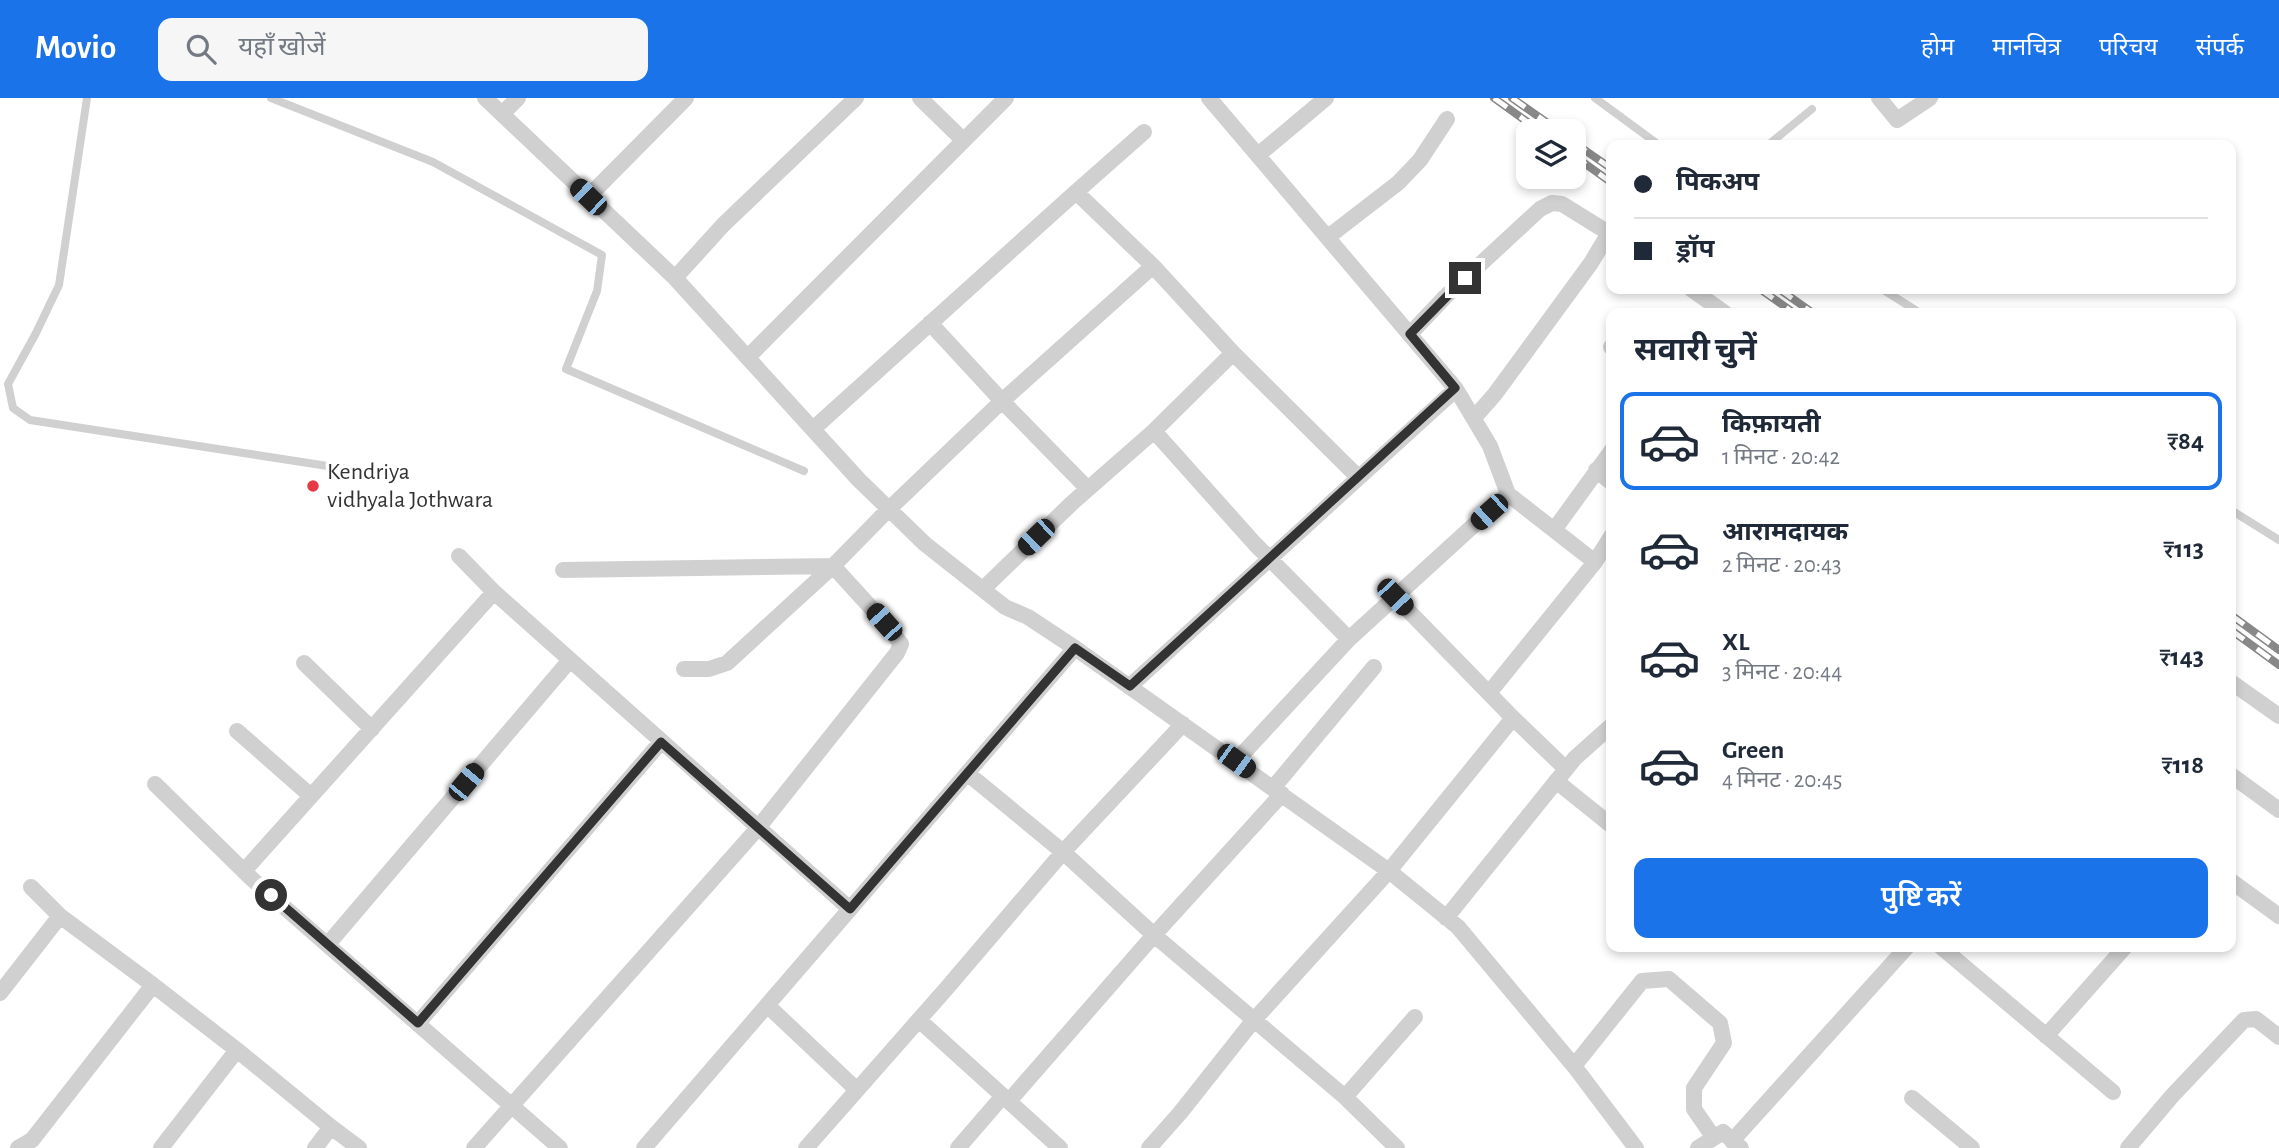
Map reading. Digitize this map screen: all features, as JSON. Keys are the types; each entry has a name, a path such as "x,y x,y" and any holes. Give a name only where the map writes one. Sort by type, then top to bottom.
{"street":[{"path":"485,98 676,278 859,480 925,544 1005,607 1028,617 1075,648 1236,761 1389,871 1458,927 1573,1066 1636,1148"},
{"path":"502,114 518,98"},
{"path":"588,197 686,98"},
{"path":"676,278 723,225 856,98"},
{"path":"920,98 964,140"},
{"path":"748,356 1006,98"},
{"path":"1209,98 1455,388 1490,446 1508,494 1595,562"},
{"path":"1258,155 1326,98"},
{"path":"1880,98 1897,120 1930,98"},
{"path":"1328,237 1398,183 1420,159 1447,118"},
{"path":"813,429 1144,132"},
{"path":"1076,192 1153,266 1233,354 1358,477"},
{"path":"1410,334 1446,296 1539,209 1552,203 1562,204 1606,231"},
{"path":"1474,418 1495,394 1606,241"},
{"path":"684,669 709,669 727,663 833,566 1002,401 1153,266"},
{"path":"1698,294 1718,308"},
{"path":"930,323 1088,489"},
{"path":"983,589 1233,354"},
{"path":"1130,686 1455,388"},
{"path":"1154,430 1270,559 1349,639"},
{"path":"1554,530 1606,458"},
{"path":"1596,470 1606,478"},
{"path":"1236,761 1349,639 1508,494"},
{"path":"1489,693 1595,562 1606,545"},
{"path":"460,556 494,592 850,909"},
{"path":"474,1148 758,828 897,653 901,644 833,566 563,570"},
{"path":"244,871 494,592"},
{"path":"1395,597 1513,718 1561,775 1606,820"},
{"path":"644,1148 1075,648"},
{"path":"328,944 570,660"},
{"path":"304,663 372,729"},
{"path":"958,1148 1006,1099 1154,935 1277,791 1374,667"},
{"path":"2236,686 2279,716"},
{"path":"1149,1148 1253,1021 1389,871 1513,718"},
{"path":"806,1148 1063,852 1183,724"},
{"path":"1446,918 1575,758 1606,730"},
{"path":"237,731 311,796"},
{"path":"418,1023 661,742"},
{"path":"967,774 1063,852 1154,935 1345,1097 1397,1148"},
{"path":"2236,779 2279,810"},
{"path":"155,784 244,871 560,1148"},
{"path":"2236,885 2279,916"},
{"path":"31,887 60,916 237,1049 359,1148"},
{"path":"0,993 60,916"},
{"path":"1698,1148 1723,1132 1737,1144 1903,952"},
{"path":"1947,952 2113,1093"},
{"path":"2046,1036 2121,952"},
{"path":"1573,1066 1642,981 1669,979 1720,1023 1723,1031 1724,1043 1694,1088 1694,1109 1714,1138"},
{"path":"18,1148 32,1140 153,985"},
{"path":"767,1005 857,1090"},
{"path":"1345,1097 1415,1017"},
{"path":"2128,1148 2172,1096 2244,1020 2256,1019 2279,1037"},
{"path":"919,1020 1060,1148"},
{"path":"161,1148 237,1049"},
{"path":"1912,1098 1972,1148"},
{"path":"315,1148 331,1126"}],"lane":[{"path":"86,98 59,285 8,384 13,408 30,420 386,475"},
{"path":"271,98 433,162 602,254 597,291 566,369 804,471"},
{"path":"1595,98 1652,140"},
{"path":"1774,140 1812,109"},
{"path":"1890,294 1912,308"},
{"path":"2236,513 2279,540"}],"railway":[{"path":"1494,98 1523,119"},
{"path":"1512,98 1542,119"},
{"path":"1586,151 1606,165"},
{"path":"1586,164 1606,179"},
{"path":"1767,294 1787,308"},
{"path":"1786,294 1806,308"},
{"path":"2236,619 2279,650"},
{"path":"2236,634 2279,665"}],"place":[{"name":"Kendriya vidhyala Jothwara","path":"313,486"}],"route":[{"path":"271,895 418,1023 661,742 850,909 1075,648 1130,686 1455,388 1410,334 1465,278"}]}
